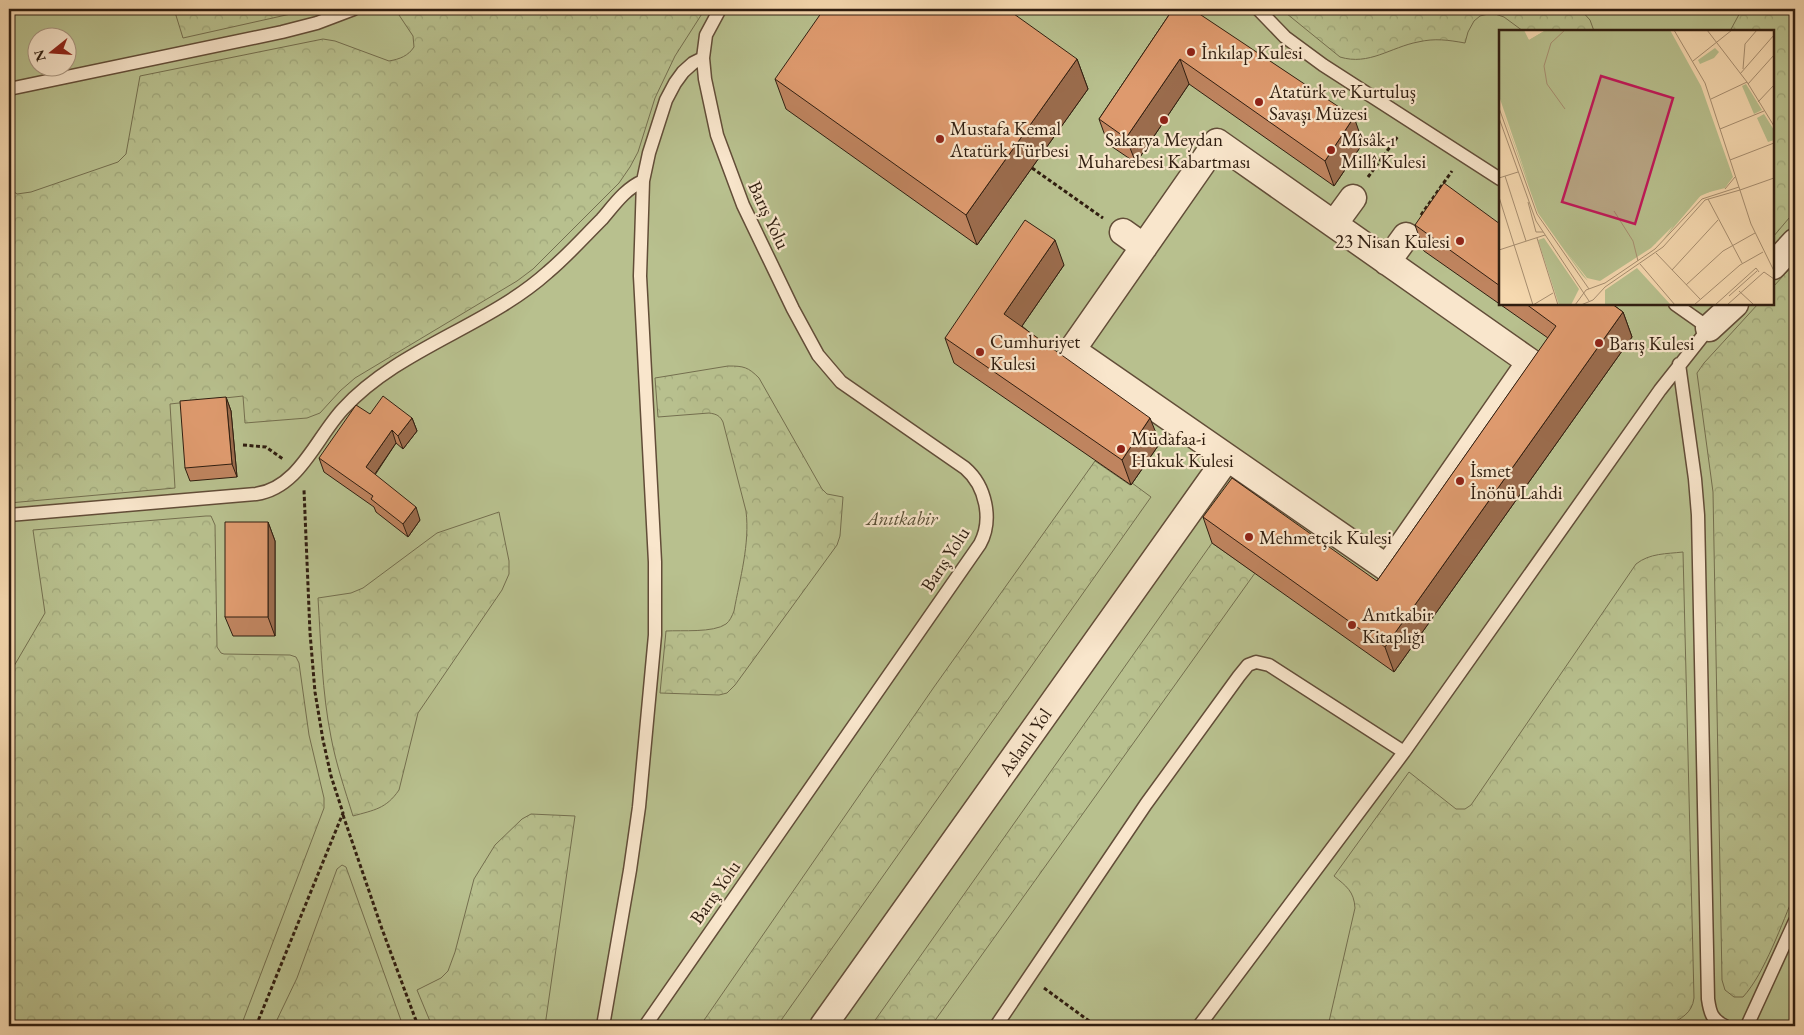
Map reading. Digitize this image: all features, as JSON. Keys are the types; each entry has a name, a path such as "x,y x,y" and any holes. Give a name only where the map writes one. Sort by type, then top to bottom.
{"street":[{"path":"1218,142 1334,224 1530,362 1386,568 1072,350 1218,142"},
{"path":"1334,224 1353,198"},
{"path":"1122,232 1144,247"},
{"path":"1387,262 1406,236"},
{"path":"1774,265 1795,242"},
{"path":"1709,328 1734,305"},
{"name":"Aslanlı Yol","path":"823,1026 1227,458"}],"lane":[{"path":"9,89 282,32 317,23 354,9"},
{"name":"Barış Yolu","path":"644,1026 975,553 986,534 987,519 982,491 977,480 970,472 841,382 818,355 782,288 733,182 717,135 703,58 706,35 720,9"},
{"path":"1258,9 1285,37 1331,70 1499,178"},
{"path":"603,1026 640,807 655,635 655,562 640,276 643,181 656,128 670,92 683,72 693,63 703,58"},
{"path":"9,515 256,494 276,488 296,471 343,409 365,389 427,348 530,288 572,250 628,190 643,181"},
{"path":"1199,1026 1404,752 1678,364 1709,328 1676,305"},
{"path":"1678,364 1695,479 1698,515 1708,999 1712,1016 1726,1026"},
{"path":"996,1026 1146,804 1248,665 1256,662 1269,665 1404,752"},
{"path":"1747,1026 1795,921"}],"path":[{"path":"1383,158 1408,121"},
{"path":"1434,195 1462,155"},
{"path":"1032,168 1122,232"},
{"path":"243,445 259,445 272,450 296,471 303,482 315,692 329,767 382,929 418,1026"},
{"path":"256,1026 343,813"},
{"path":"1029,978 1096,1026"}],"green space":[{"name":"Anıtkabir","path":"9,9 1795,9 1795,1026 9,1026"},
{"path":"174,9 313,9 183,38"},
{"path":"395,9 705,9 675,56 655,98 638,152 619,183 533,269 517,281 355,378 320,413 307,418 245,423 243,396 170,404 175,488 9,503 9,188 17,194 31,192 118,162 126,154 140,76 323,39 335,41 389,61 403,57 414,47 413,36"},
{"path":"1281,9 1580,9 1590,20 1594,30 1522,30 1504,17 1492,13 1480,16 1474,21 1465,43 1430,40 1408,44 1370,58 1351,59 1340,57"},
{"path":"1742,9 1795,9 1795,211 1774,236 1774,30 1731,30"},
{"path":"1795,263 1795,893 1759,975 1743,997 1734,997 1725,990 1722,980 1713,492 1697,373 1757,305 1774,305 1774,286"},
{"path":"728,366 745,368 752,371 759,378 822,489 827,494 843,497 840,536 837,545 735,685 727,693 719,695 660,693 666,631 713,629 726,624 732,617 744,561 747,523 746,511 722,420 718,416 709,413 658,417 655,378"},
{"path":"1095,461 1130,485 1132,483 1151,497 777,1026 700,1026 934,687"},
{"path":"499,512 509,561 509,574 502,590 418,713 399,790 384,805 353,816 335,757 328,720 322,668 318,598 351,593 363,588 437,533"},
{"path":"211,516 215,525 217,647 224,654 290,655 296,657 299,663 309,735 324,798 324,808 241,1026 9,1026 9,669 14,666 45,613 33,530"},
{"path":"1212,543 1255,573 931,1026 871,1026"},
{"path":"1683,552 1694,998 1691,1008 1681,1018 1668,1026 1328,1026 1355,908 1351,893 1334,876 1409,772 1456,809 1465,809 1471,805 1636,564 1653,556"},
{"path":"531,814 575,816 545,1026 432,1026 417,990 441,978 448,971 455,952 474,879 495,845 522,819"},
{"path":"342,865 346,867 403,1026 274,1026 297,978 337,869"}],"building":[{"name":"Mustafa Kemal Atatürk Türbesi","path":"824,9 1007,9 1077,59 966,215 775,79"},
{"path":"1173,9 1192,9 1354,117 1325,161 1180,59 1126,138 1099,119"},
{"path":"1444,183 1499,223 1499,285 1415,225"},
{"path":"1025,220 1055,240 1004,314 1150,418 1122,460 945,338"},
{"path":"1527,305 1613,305 1623,312 1385,647 1203,517 1232,478 1377,581 1556,326"},
{"path":"383,396 412,418 398,436 392,430 366,467 416,507 403,524 371,499 373,496 319,458 356,405 370,414"},
{"path":"226,397 232,464 185,468 180,401"},
{"path":"225,522 268,522 268,617 225,617"}],"place":[{"name":"İnkılap Kulesi","path":"1191,52"},
{"name":"Atatürk ve Kurtuluş Savaşı Müzesi","path":"1259,102"},
{"name":"Sakarya Meydan Muharebesi Kabartması","path":"1164,120"},
{"name":"Mustafa Kemal Atatürk Türbesi","path":"940,139"},
{"name":"Mîsâk-ı Millî Kulesi","path":"1331,150"},
{"name":"23 Nisan Kulesi","path":"1460,241"},
{"name":"Barış Kulesi","path":"1599,343"},
{"name":"Cumhuriyet Kulesi","path":"980,352"},
{"name":"Müdafaa-i Hukuk Kulesi","path":"1121,449"},
{"name":"İsmet İnönü Lahdi","path":"1460,481"},
{"name":"Mehmetçik Kulesi","path":"1249,537"},
{"name":"Anıtkabir Kitaplığı","path":"1352,625"}]}
